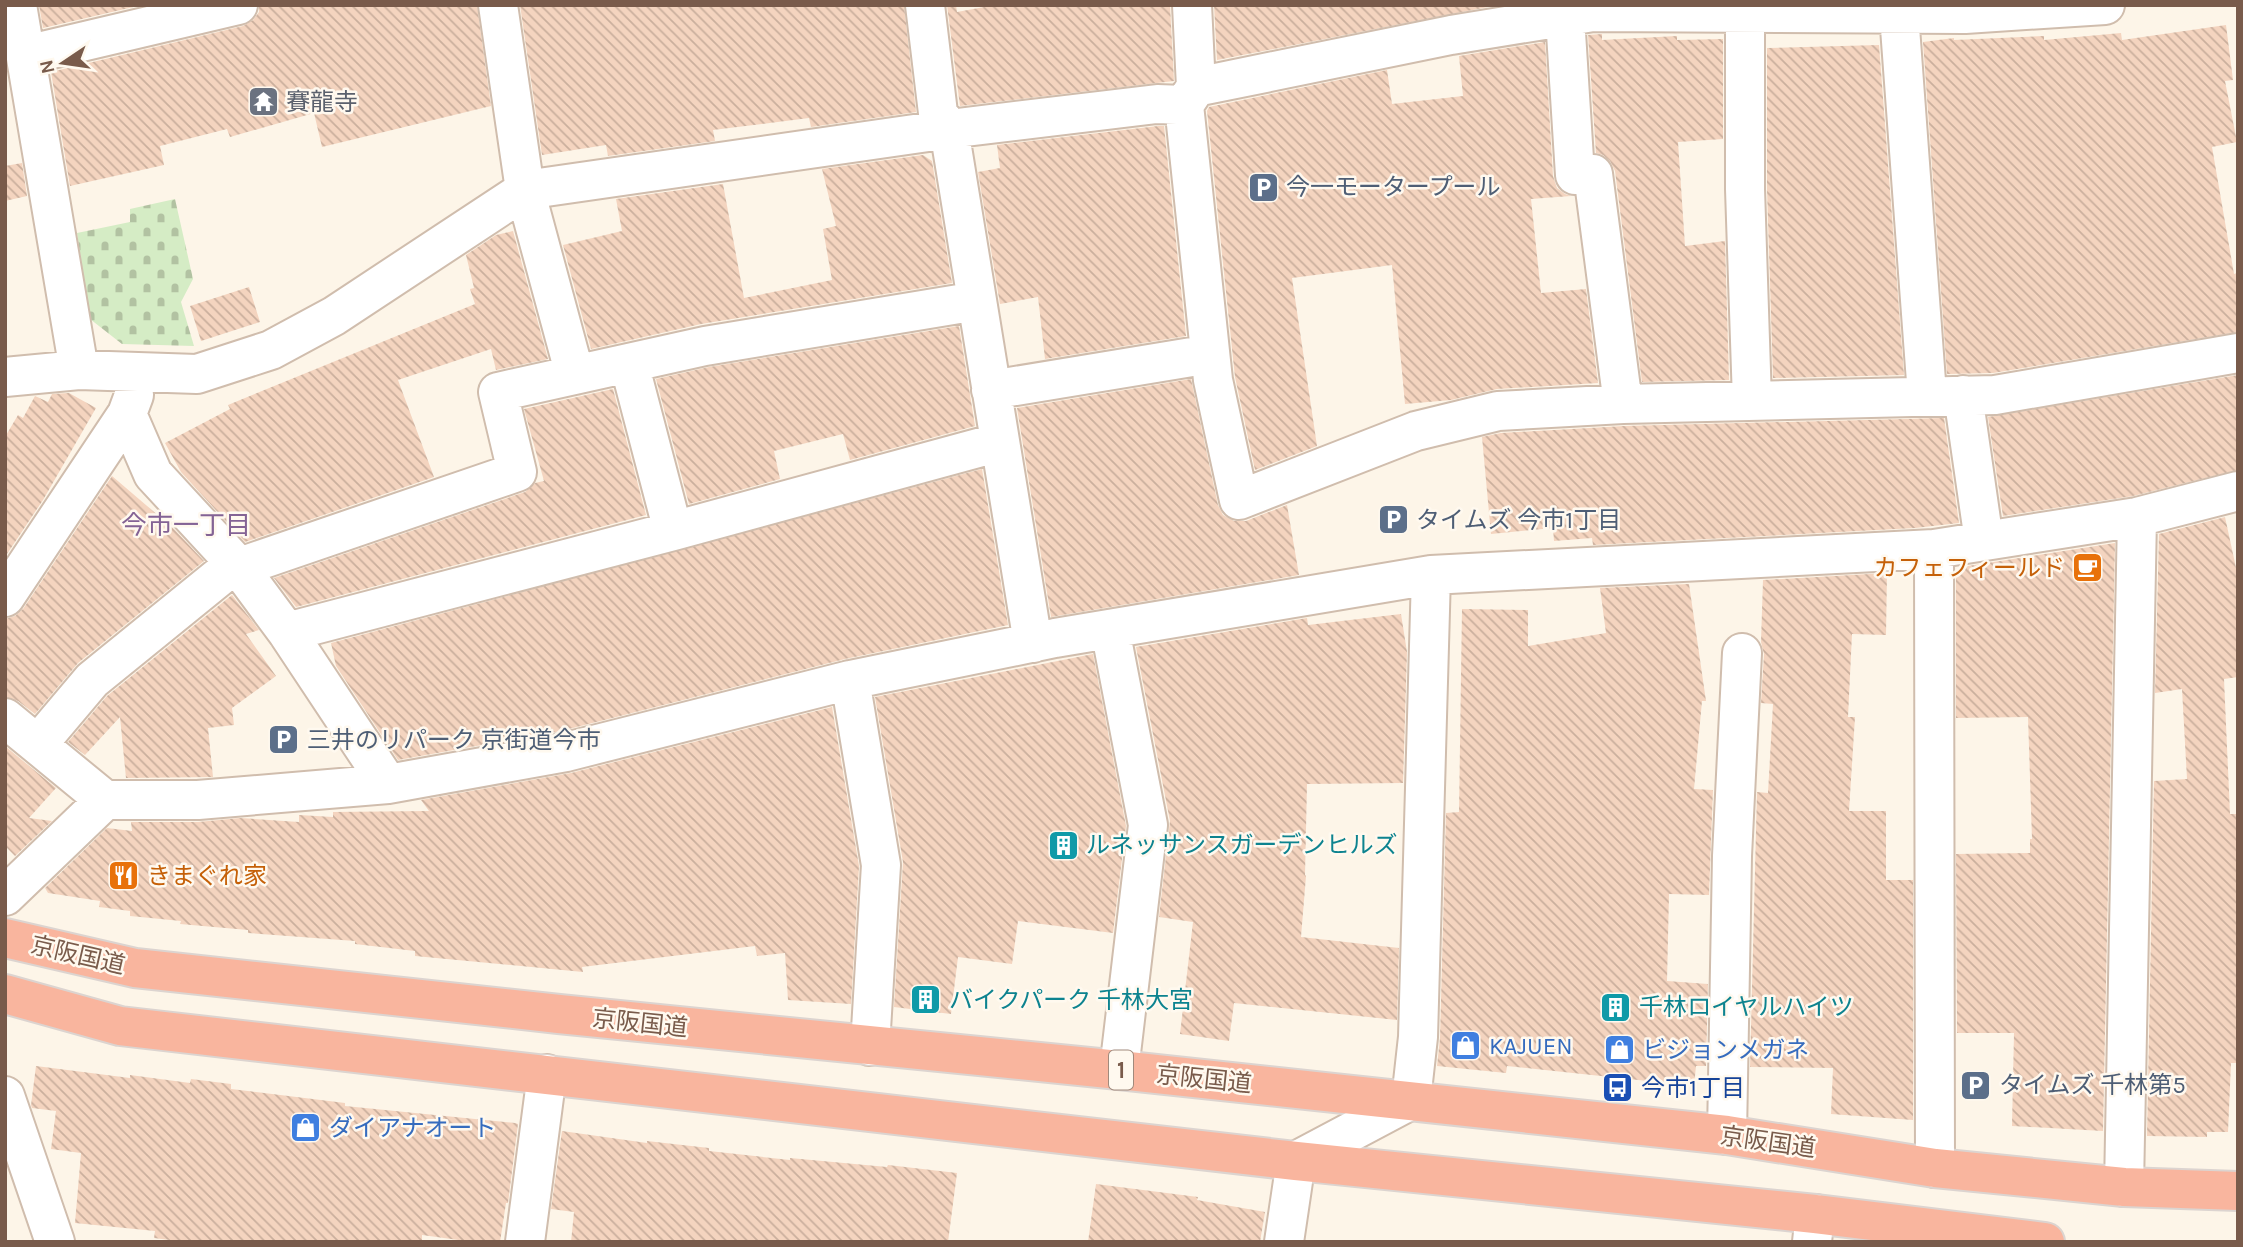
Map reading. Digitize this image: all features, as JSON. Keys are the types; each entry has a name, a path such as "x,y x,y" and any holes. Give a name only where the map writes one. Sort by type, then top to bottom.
{"highway":[{"name":"京阪国道","path":"5,938 135,968 1727,1135 1936,1168 2124,1187 2238,1191"},
{"path":"5,994 120,1026 1296,1161 1814,1228 2045,1242"}],"street":[{"path":"18,5 79,370"},
{"path":"26,55 238,5"},
{"path":"498,5 525,190 576,375"},
{"path":"925,5 938,113 949,129 1033,643"},
{"path":"1192,5 1190,96 1210,354 1213,380 1239,500 1428,428 1498,411 1623,404 1995,395 2238,353"},
{"path":"5,377 79,370 197,374 271,350 334,316 525,190 949,129 1157,104 1450,20 1564,17 1593,12 1768,10 1899,13 2105,5"},
{"path":"1752,401 1745,189 1768,10"},
{"path":"1899,13 1945,395 1984,541"},
{"path":"1564,17 1575,175 1593,174 1623,404"},
{"path":"38,744 92,680 225,572 517,472 498,392 705,346 977,302"},
{"path":"991,390 1210,354"},
{"path":"629,363 673,531"},
{"path":"5,597 127,414 142,374"},
{"path":"127,414 153,474 239,566 388,783"},
{"path":"286,632 1000,442"},
{"path":"5,718 105,800 198,800 388,783 566,752 850,680 1033,643 1431,575 1934,549 2137,517 2238,491"},
{"path":"2124,1187 2137,517"},
{"path":"1934,549 1936,1168"},
{"path":"1284,1242 1296,1161 1411,1100 1418,1037 1431,575"},
{"path":"1110,629 1148,825 1119,1070"},
{"path":"1727,1135 1732,856 1742,653"},
{"path":"850,680 881,866 870,1046"},
{"path":"5,896 105,800"},
{"path":"525,1242 547,1074"},
{"path":"5,1096 55,1242"}],"green space":[{"path":"175,199 193,279 181,302 194,346 122,344 90,319 77,233 130,222 130,209"}],"building":[{"path":"39,5 142,5 43,28"},
{"path":"259,5 477,5 491,106 322,147 314,113 230,137 227,129 160,146 164,165 70,186 51,72 243,26 253,20 259,12"},
{"path":"520,5 904,5 916,112 811,127 809,118 713,130 715,141 608,156 606,145 542,155"},
{"path":"947,5 956,5 957,12 995,5 1170,5 1174,81 960,106"},
{"path":"1214,5 1498,5 1217,60"},
{"path":"2226,25 2233,80 2225,81 2237,142 2212,147 2234,274 2238,273 2238,332 1993,373 1947,374 1923,42 1954,38 2044,36 2044,40 2121,33 2122,40"},
{"path":"1602,34 1602,40 1677,36 1677,40 1723,39 1723,139 1678,142 1685,246 1725,241 1729,380 1642,382 1615,171 1610,161 1596,153 1588,35"},
{"path":"1545,42 1553,176 1557,188 1571,196 1531,199 1541,293 1586,289 1598,383 1497,389 1451,400 1405,404 1392,265 1292,278 1317,446 1255,470 1235,377 1207,111 1209,107 1387,70 1392,104 1463,96 1459,56"},
{"path":"1879,45 1904,375 1773,378 1767,189 1767,48"},
{"path":"1164,126 1186,336 1045,359 1038,297 1000,304 978,172 1000,168 997,145"},
{"path":"923,155 932,161 952,283 701,324 591,349 563,245 622,231 616,199 723,184 744,298 832,280 823,229 836,226 822,169"},
{"path":"22,163 27,196 5,201 5,166"},
{"path":"513,231 548,359 496,370 491,349 398,380 434,477 245,542 181,472 165,443 230,409 228,405 475,304 470,289 474,288 466,255 496,235"},
{"path":"249,287 260,322 201,341 190,306"},
{"path":"959,326 975,426 850,460 843,434 774,451 780,479 689,504 656,379 709,367"},
{"path":"2238,375 2238,470 2133,496 2003,516 1988,417"},
{"path":"1191,379 1218,505 1223,515 1234,521 1246,521 1287,505 1299,575 1051,617 1017,408"},
{"path":"613,389 646,515 296,607 274,578 525,492 535,483 544,481 524,409"},
{"path":"69,393 96,408 43,500 5,557 5,437 18,415 23,418 35,396 48,402 52,394"},
{"path":"1944,418 1959,523 1915,528 1593,545 1592,538 1554,541 1553,528 1491,534 1482,437 1501,433 1624,426"},
{"path":"982,469 1008,625 845,659 561,731 398,760 336,666 331,643"},
{"path":"112,476 174,529 204,561 78,663 35,714 18,701 5,697 5,619 15,616 23,609"},
{"path":"2225,517 2238,577 2238,677 2224,679 2230,814 2238,814 2238,1063 2231,1063 2228,1132 2207,1132 2207,1137 2147,1136 2154,781 2187,779 2182,689 2155,693 2159,534"},
{"path":"2115,543 2103,1131 2012,1126 2014,1033 1957,1033 1956,854 2030,853 2032,839 2028,717 1956,718 1956,576 1968,566"},
{"path":"1887,573 1886,635 1852,634 1848,717 1855,717 1849,811 1886,811 1886,880 1913,880 1913,1120 1831,1114 1833,1068 1750,1067 1757,792 1768,793 1773,704 1761,703 1764,654 1761,642 1763,580"},
{"path":"1689,584 1706,701 1702,701 1694,789 1713,790 1709,895 1669,894 1667,981 1708,984 1706,1066 1696,1066 1694,1086 1507,1066 1506,1073 1437,1066 1446,813 1459,812 1462,609 1528,610 1528,646 1606,633 1600,588"},
{"path":"232,595 259,630 246,634 276,676 232,708 234,725 208,728 213,777 126,778 120,717 85,755 68,742 107,696"},
{"path":"1401,614 1407,652 1403,783 1307,784 1306,876 1301,937 1399,948 1397,1020 1234,1003 1229,1041 1180,1034 1193,922 1159,917 1170,821 1136,647 1307,618 1308,625"},
{"path":"1093,654 1126,826 1113,933 1018,921 1012,964 958,957 951,1014 894,1007 903,862 875,697"},
{"path":"832,707 859,866 851,1004 788,1000 785,953 757,956 755,946 582,967 583,972 415,956 415,951 355,944 355,941 248,933 248,930 180,924 181,921 130,916 130,911 99,907 100,901 48,893 45,888 107,828 132,831 131,822 198,822 240,818 299,822 299,815 333,817 333,812 429,811 421,800 571,773"},
{"path":"5,746 56,788 29,818 52,821 15,856 5,846"},
{"path":"36,1066 130,1078 130,1075 190,1083 191,1079 231,1084 231,1089 345,1103 345,1106 518,1124 500,1242 473,1242 422,1235 422,1242 185,1242 154,1238 155,1231 75,1223 81,1153 51,1149 56,1111 32,1108 31,1105"},
{"path":"562,1131 790,1160 888,1165 957,1173 948,1242 571,1242 574,1212 551,1209"},
{"path":"1096,1184 1198,1197 1197,1200 1265,1212 1260,1242 1088,1242"}],"place":[{"name":"賽龍寺","path":"263,102"},
{"name":"今一モータープール","path":"1263,187"},
{"name":"タイムズ 今市1丁目","path":"1393,520"},
{"name":"カフェフィールド","path":"2088,568"},
{"name":"三井のリパーク 京街道今市","path":"284,740"},
{"name":"ルネッサンスガーデンヒルズ","path":"1063,845"},
{"name":"きまぐれ家","path":"124,876"},
{"name":"バイクパーク 千林大宮","path":"926,1000"},
{"name":"千林ロイヤルハイツ","path":"1616,1007"},
{"name":"KAJUEN","path":"1466,1046"},
{"name":"ビジョンメガネ","path":"1619,1050"},
{"name":"タイムズ 千林第5","path":"1976,1085"},
{"name":"今市1丁目","path":"1618,1088"},
{"name":"ダイアナオート","path":"306,1128"}],"district":[{"name":"今市一丁目","path":"186,525"}]}
